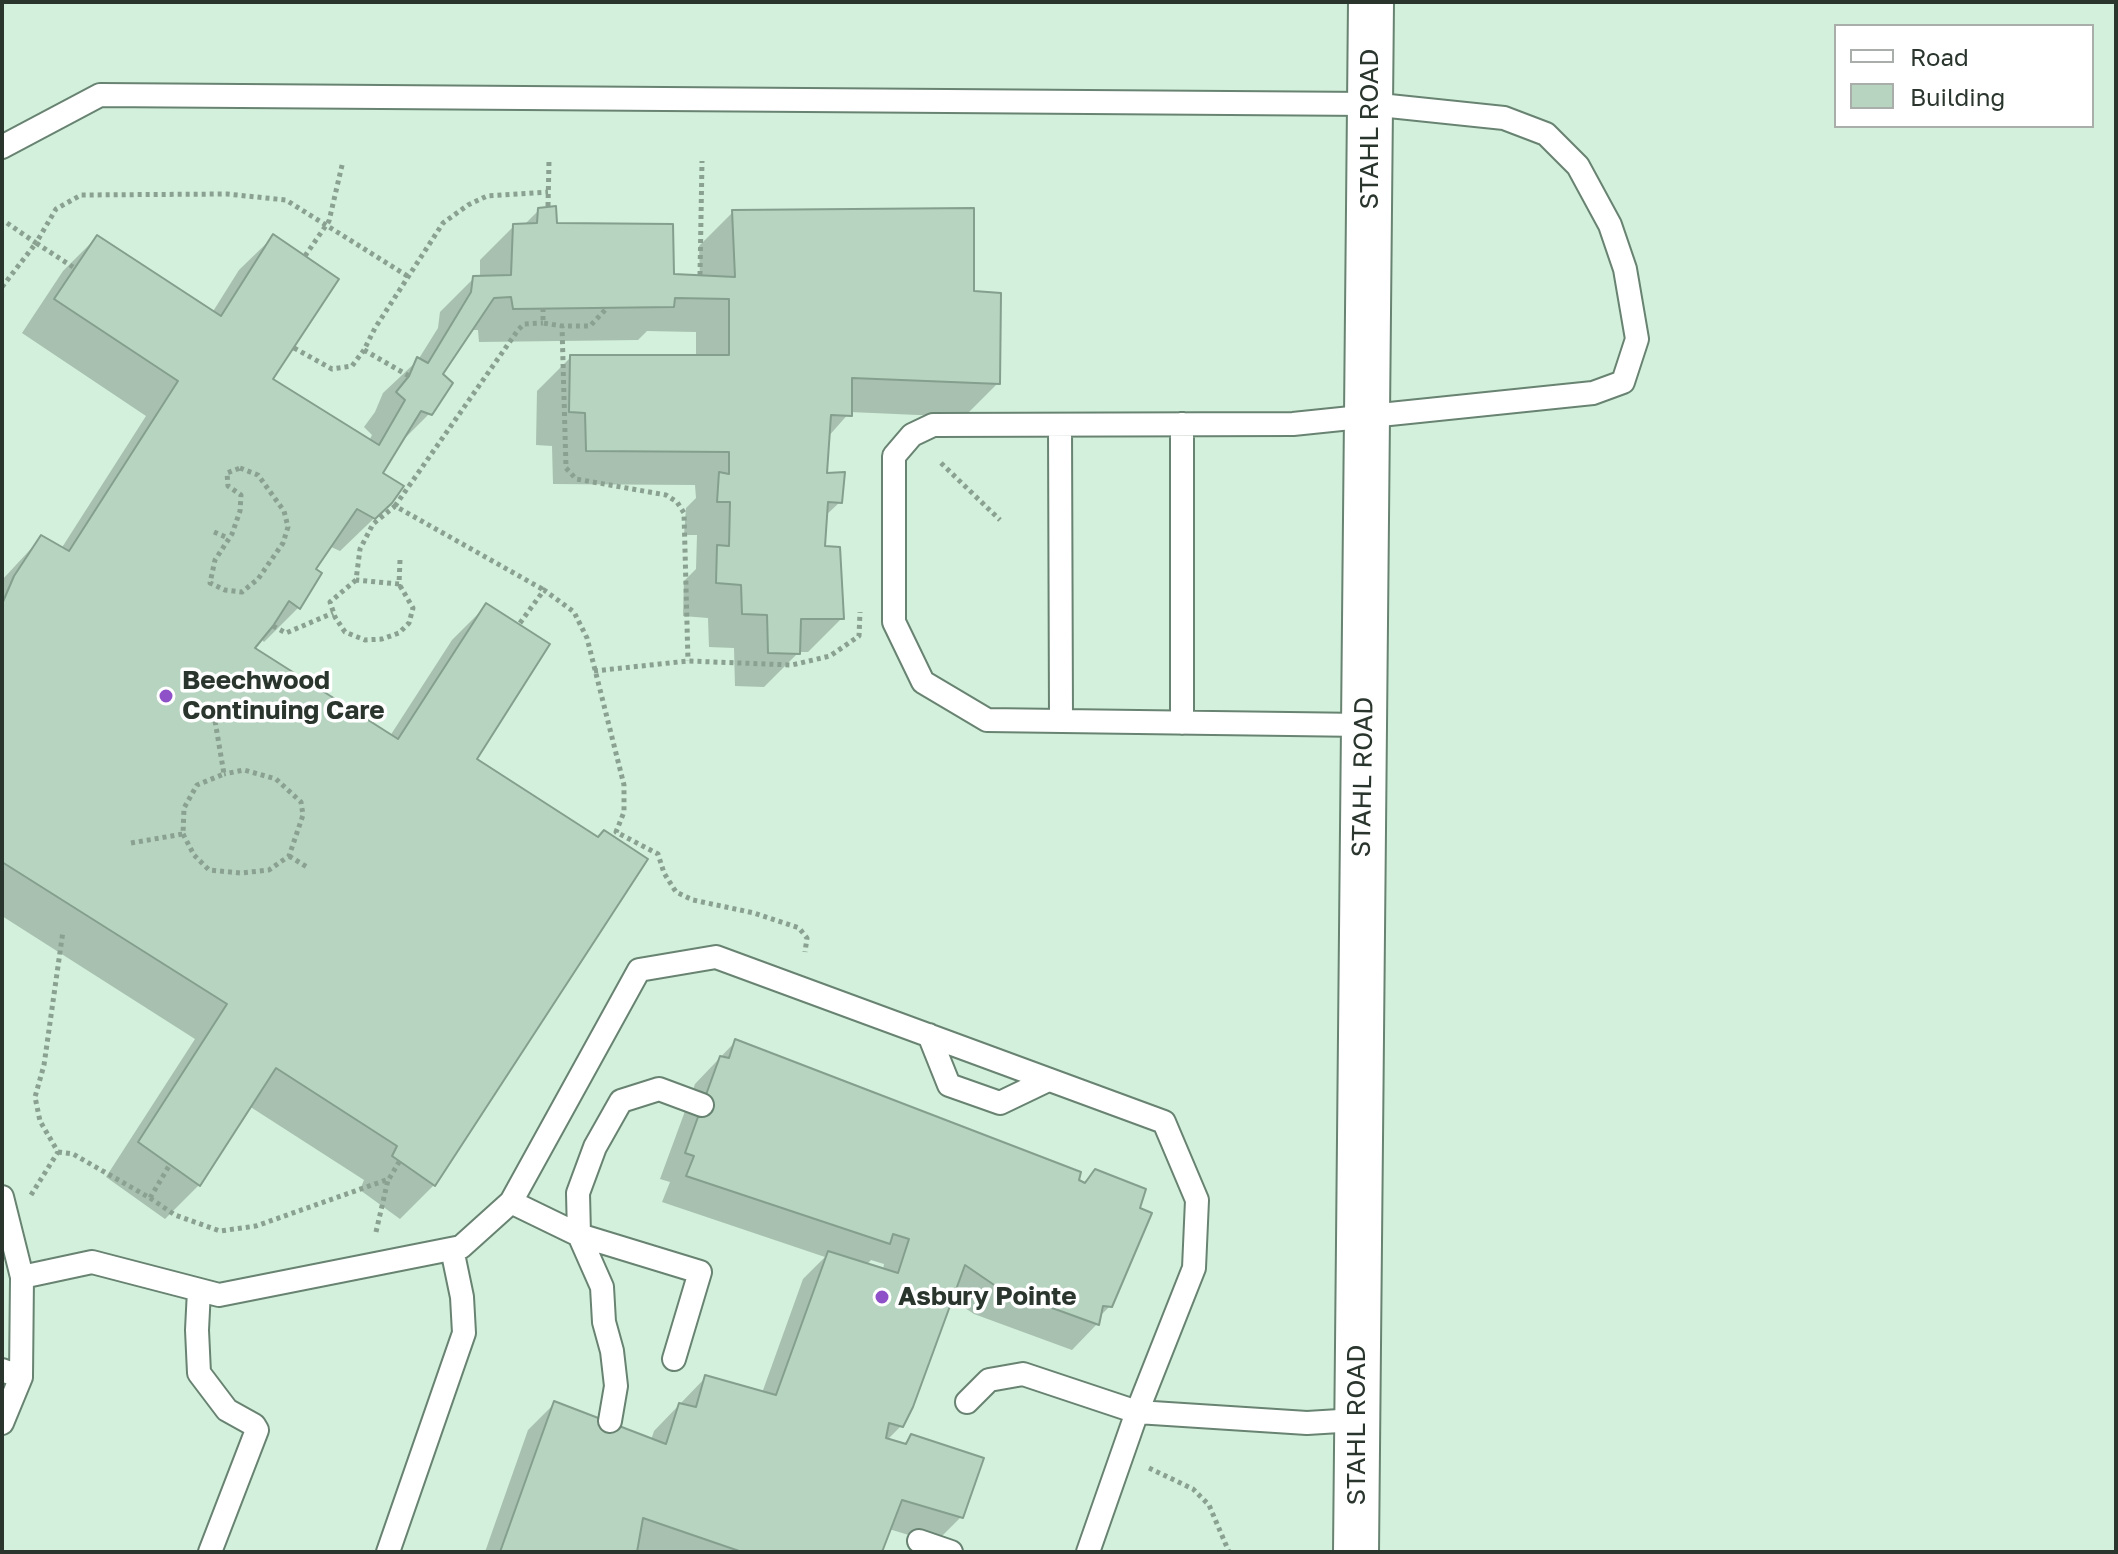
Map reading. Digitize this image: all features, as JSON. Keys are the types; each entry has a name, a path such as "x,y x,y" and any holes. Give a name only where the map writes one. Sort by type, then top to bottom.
{"street":[{"name":"STAHL ROAD","path":"1356,1552 1371,2"}],"lane":[{"path":"2,147 100,95 1370,104 1504,118 1546,134 1578,166 1610,225 1625,269 1637,339 1623,382 1593,393 1293,424 933,425 912,435 894,456 894,622 923,682 987,720 1364,725"},
{"path":"1182,424 1182,723"},
{"path":"1060,425 1061,720"},
{"path":"22,1277 92,1262 219,1295 461,1247 511,1202 639,970 716,957 1164,1122 1197,1200 1194,1268 1137,1412 1088,1552"},
{"path":"929,1035 949,1085 1000,1103 1048,1080"},
{"path":"610,1421 616,1386 612,1351 604,1322 602,1287 579,1235 578,1193 595,1147 621,1101 659,1089 702,1105"},
{"path":"2,1197 22,1277 12,1373 2,1423"},
{"path":"511,1202 579,1235 700,1272 674,1359"},
{"path":"388,1552 464,1333 462,1297 452,1249"},
{"path":"199,1290 199,1373 227,1410 254,1425 257,1430 210,1552"},
{"path":"967,1402 989,1380 1023,1374 1137,1412 1307,1423 1356,1420"},
{"path":"919,1541 951,1552"}],"path":[{"path":"305,256 327,224 343,161"},
{"path":"548,206 549,161"},
{"path":"700,275 702,161"},
{"path":"294,348 332,369 352,366 443,223 487,196 548,192"},
{"path":"2,287 36,243 56,209 81,195 227,194 286,200 409,277"},
{"path":"7,223 73,267"},
{"path":"543,308 543,323"},
{"path":"400,560 399,584 413,608 409,623 399,633 382,639 365,640 345,632 330,602 356,580 360,549 373,524 395,506 518,330 524,324 590,326 605,310"},
{"path":"562,326 566,468 576,479 666,495 677,502 684,513 688,661"},
{"path":"364,350 409,376"},
{"path":"941,463 1000,520"},
{"path":"240,468 258,475 284,511 288,527 283,543 264,571 242,592 225,590 210,583 215,560 228,538 240,511 241,495 228,486 227,473 240,468"},
{"path":"395,506 544,590 574,612 587,638 624,785 624,812 616,832 658,854 664,873 676,892 693,900 754,913 799,928 807,938 805,952"},
{"path":"214,532 228,538"},
{"path":"356,580 399,584"},
{"path":"520,623 544,590"},
{"path":"594,671 688,661 792,665 830,656 859,636 860,612"},
{"path":"273,626 286,633 333,613"},
{"path":"214,715 224,774"},
{"path":"244,770 276,779 301,802 303,815 289,856 269,870 241,873 209,870 194,855 183,834 184,808 197,785 224,774 244,770"},
{"path":"131,843 183,834"},
{"path":"289,856 307,867"},
{"path":"58,1152 40,1121 35,1097 44,1065 63,931"},
{"path":"58,1152 73,1154 175,1215 220,1231 256,1226 389,1179"},
{"path":"28,1201 58,1152"},
{"path":"374,1240 389,1179 399,1162"},
{"path":"150,1198 169,1166"},
{"path":"1122,1457 1193,1489 1209,1505 1229,1552"}],"building":[{"name":"Beechwood Continuing Care","path":"556,206 557,223 673,224 674,274 735,277 732,210 974,208 974,291 1001,293 1000,384 852,378 852,416 831,415 827,473 845,472 842,503 828,502 825,546 840,547 844,619 801,619 800,654 768,653 767,615 742,614 741,585 716,583 717,545 729,546 730,502 717,502 719,472 729,474 729,452 586,451 585,413 569,412 570,355 729,355 729,299 675,298 674,307 513,309 511,297 494,298 443,374 453,383 432,415 421,411 383,473 404,486 375,519 357,509 316,569 322,573 300,609 289,601 255,648 398,739 486,603 550,644 477,759 598,837 604,830 648,859 435,1186 392,1156 397,1146 276,1068 200,1186 138,1142 227,1004 2,862 2,604 14,576 41,535 69,551 178,381 54,299 97,235 221,316 273,234 339,279 273,379 379,445 405,400 396,392 409,376 417,357 428,363 471,292 473,276 511,275 513,224 537,223 538,208"},
{"name":"Asbury Pointe","path":"735,1039 1081,1172 1079,1180 1085,1183 1095,1169 1146,1189 1140,1208 1152,1213 1112,1307 1103,1306 1099,1325 1000,1289 965,1265 913,1407 903,1427 889,1423 886,1438 906,1444 911,1434 984,1458 963,1518 902,1500 882,1552 742,1552 643,1518 637,1552 500,1552 554,1401 666,1444 679,1403 696,1407 705,1375 776,1395 828,1251 898,1273 909,1239 893,1234 890,1244 686,1176 694,1156 685,1153 720,1056 729,1058"}],"place":[{"name":"Beechwood Continuing Care","path":"166,696"},
{"name":"Asbury Pointe","path":"882,1297"}]}
